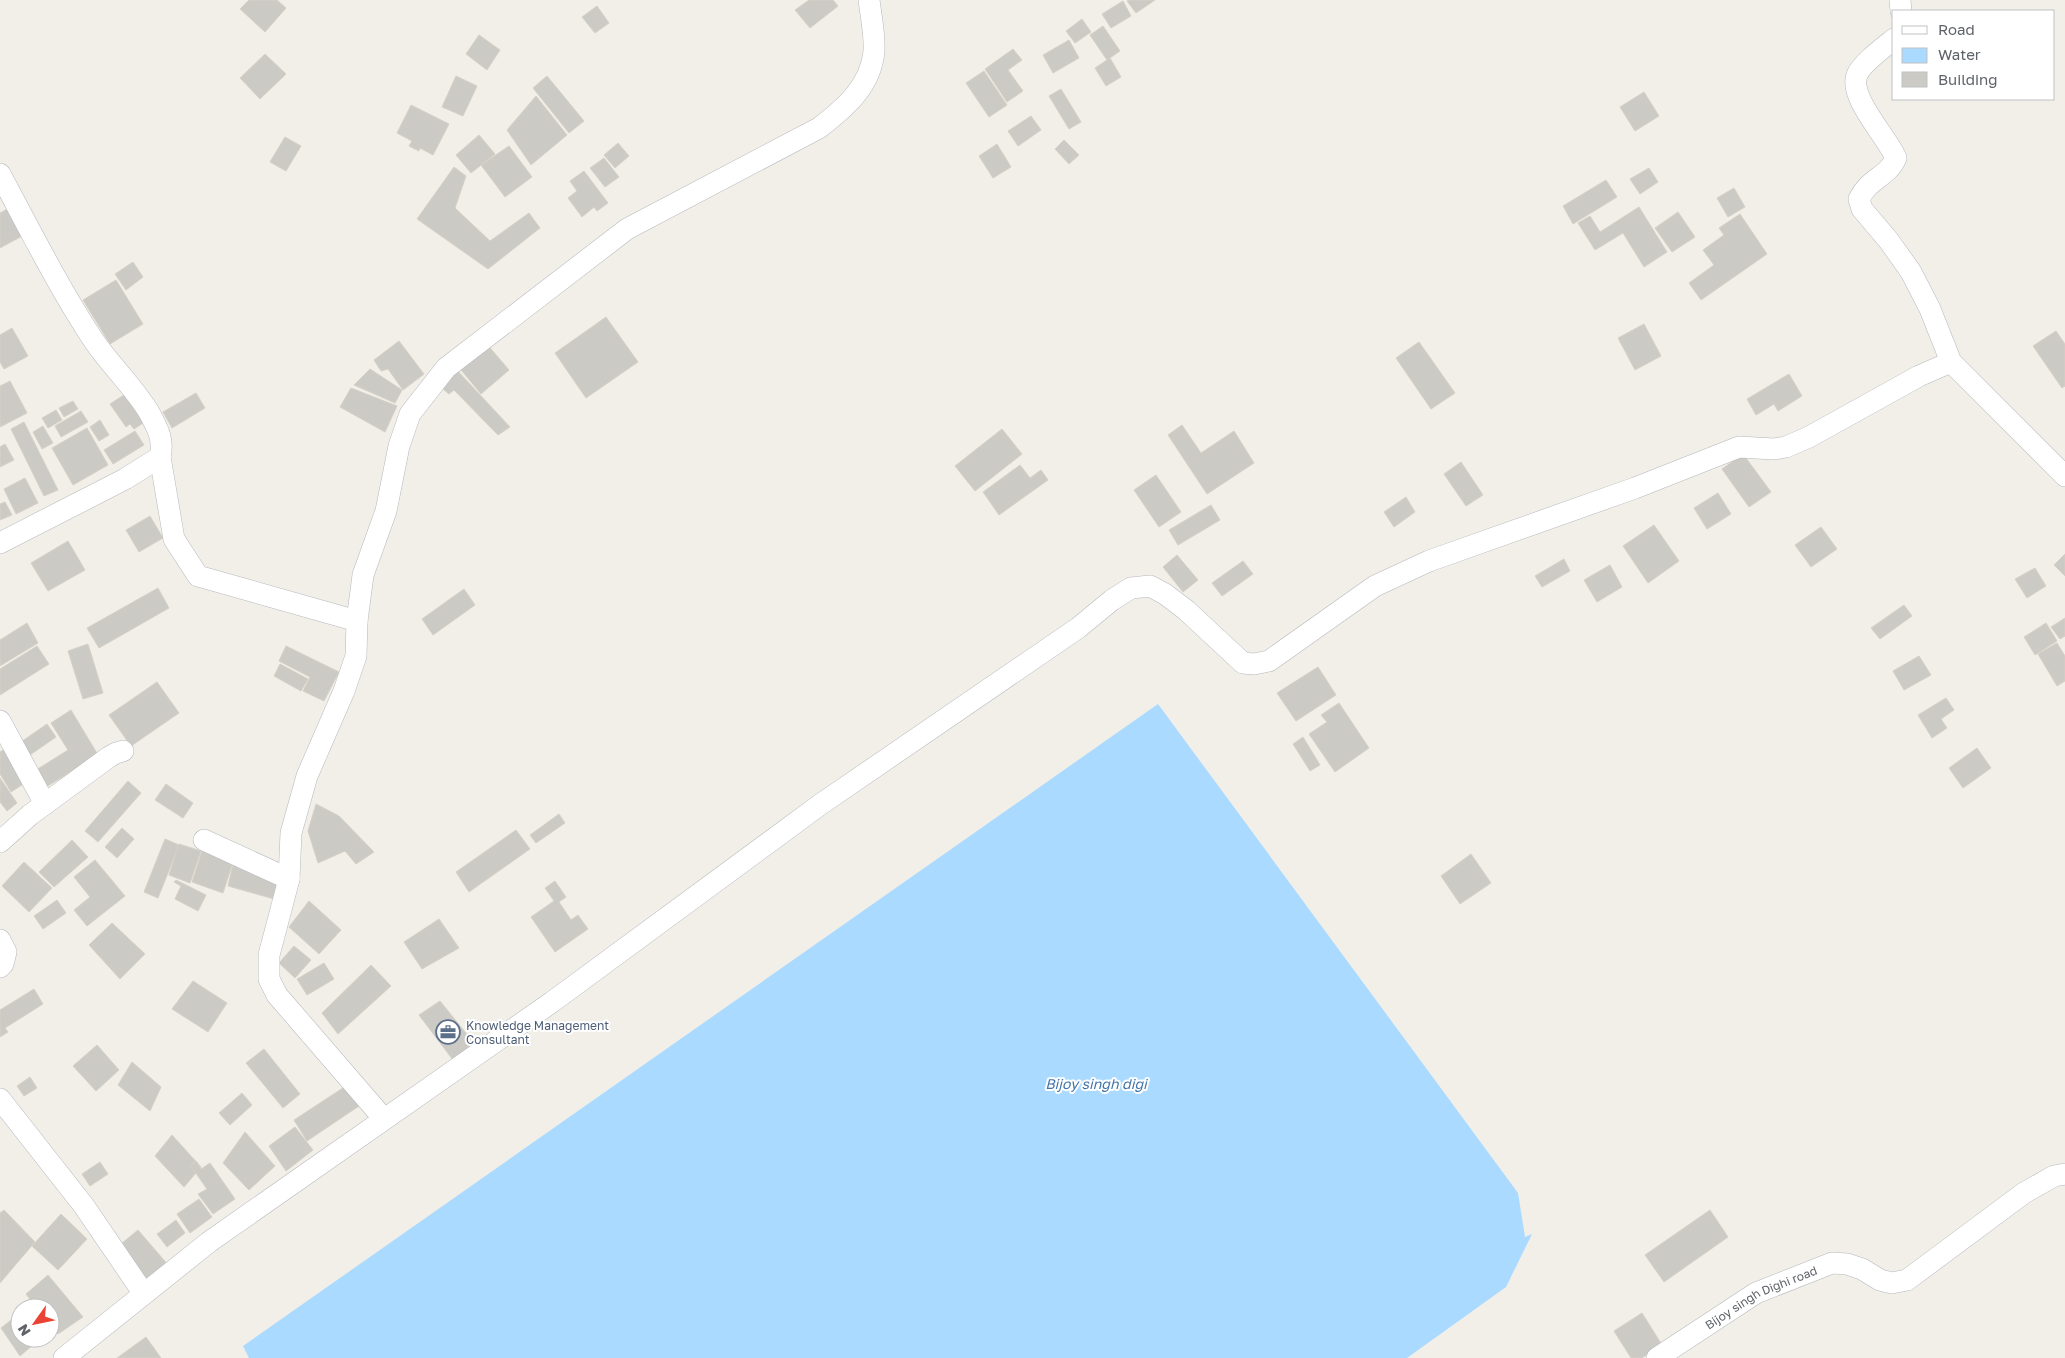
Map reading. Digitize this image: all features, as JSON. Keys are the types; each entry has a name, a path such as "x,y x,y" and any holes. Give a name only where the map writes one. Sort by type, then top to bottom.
{"street":[{"path":"384,1119 277,995 269,979 269,955 289,879 290,833 297,806 307,776 344,691 356,656 357,621 363,575 386,511 399,446 410,414 446,368 627,229 819,128 845,108 863,85 870,68 874,50 869,0"},
{"path":"1892,41 1856,75 1856,90 1896,158 1892,168 1864,189 1859,199 1862,209 1889,241 1911,272 1930,309 1951,362 2065,476"},
{"path":"0,174 50,266 95,342 149,413 162,438 160,457 174,539 198,576 357,621"},
{"path":"64,1358 209,1242 552,1002 821,804 1078,628 1112,600 1131,588 1150,586 1166,594 1243,662 1254,664 1269,661 1375,586 1429,561 1635,488 1739,447 1774,449 1786,447 1809,437 1920,376 1951,362"},
{"path":"0,542 125,479 160,457"},
{"path":"0,721 46,804"},
{"path":"0,842 30,815 109,757 124,751"},
{"path":"204,840 289,879"},
{"path":"0,940 6,952 0,967"},
{"path":"0,1099 84,1206 144,1294"},
{"name":"Bijoy singh Dighi road","path":"1657,1358 1756,1293 1832,1263 1847,1264 1862,1269 1871,1275 1892,1283 1907,1280 2024,1193 2054,1176 2065,1174"}],"water":[{"name":"Bijoy singh digi","path":"1158,704 1518,1193 1525,1237 1532,1234 1506,1287 1407,1358 249,1358 243,1346"}],"building":[{"path":"249,0 277,0 286,8 265,32 240,9"},
{"path":"809,0 833,0 838,6 810,28 795,10"},
{"path":"1155,0 1136,13 1127,1"},
{"path":"1123,1 1131,16 1111,28 1102,14"},
{"path":"597,6 609,23 595,33 582,17"},
{"path":"1082,19 1091,32 1075,43 1066,31"},
{"path":"1103,26 1120,51 1107,60 1090,35"},
{"path":"479,35 500,50 487,70 466,54"},
{"path":"1069,40 1079,58 1053,73 1043,55"},
{"path":"1013,49 1022,60 1008,70 1023,91 1007,102 985,69"},
{"path":"265,54 286,74 260,99 240,78"},
{"path":"1110,58 1121,77 1106,86 1095,68"},
{"path":"984,71 1007,105 989,117 966,83"},
{"path":"456,76 477,86 463,116 442,107"},
{"path":"547,76 584,121 569,133 533,88"},
{"path":"1061,89 1081,122 1069,129 1049,96"},
{"path":"1644,92 1659,116 1635,131 1620,107"},
{"path":"536,96 567,135 531,165 507,130"},
{"path":"411,105 449,124 433,155 420,148 419,151 409,146 412,141 397,133"},
{"path":"1031,116 1041,130 1018,146 1008,131"},
{"path":"479,135 495,154 471,173 456,155"},
{"path":"285,137 301,146 286,171 270,162"},
{"path":"1064,140 1079,155 1069,164 1055,149"},
{"path":"618,143 629,156 615,168 604,155"},
{"path":"997,144 1011,167 993,178 979,156"},
{"path":"509,146 532,177 505,197 481,165"},
{"path":"604,158 619,177 605,187 590,168"},
{"path":"454,167 466,176 455,208 490,241 529,213 540,228 488,269 417,219"},
{"path":"1649,168 1658,182 1640,194 1630,179"},
{"path":"584,171 608,203 597,211 594,207 582,217 568,198 577,191 570,181"},
{"path":"1606,180 1617,197 1573,224 1563,206"},
{"path":"1734,188 1745,207 1728,217 1717,198"},
{"path":"1639,207 1667,252 1644,267 1623,233 1595,250 1578,223 1590,216 1600,232"},
{"path":"9,208 24,235 0,248 0,213"},
{"path":"1678,212 1695,237 1672,252 1655,228"},
{"path":"1740,214 1767,254 1701,300 1689,283 1714,265 1703,250 1724,235 1719,228"},
{"path":"133,262 143,277 126,290 115,274"},
{"path":"116,280 143,324 110,344 83,300"},
{"path":"606,317 638,362 586,398 555,353"},
{"path":"1644,324 1661,356 1635,370 1618,338"},
{"path":"12,328 28,356 4,369 0,362 0,335"},
{"path":"2056,331 2065,344 2065,386 2062,388 2033,346"},
{"path":"399,341 424,374 403,390 388,369 381,371 374,360"},
{"path":"485,342 509,370 481,394 457,365"},
{"path":"1419,342 1455,393 1431,409 1396,358"},
{"path":"454,367 510,427 498,435 454,390 449,394 437,384"},
{"path":"370,369 402,390 395,403 354,385"},
{"path":"1789,374 1802,396 1778,411 1774,404 1756,415 1747,399"},
{"path":"10,381 27,413 0,427 0,386"},
{"path":"351,388 397,406 385,432 340,407"},
{"path":"130,391 148,420 134,429 130,424 126,427 110,404"},
{"path":"196,393 205,408 172,428 163,412"},
{"path":"73,401 78,409 64,417 59,408"},
{"path":"56,410 62,420 48,428 42,418"},
{"path":"81,411 88,422 61,437 55,426"},
{"path":"100,420 109,435 99,441 90,427"},
{"path":"24,422 58,490 44,496 11,429"},
{"path":"1182,425 1201,453 1234,431 1254,463 1207,494 1168,435"},
{"path":"43,426 53,443 42,449 33,432"},
{"path":"87,428 108,465 73,485 52,448"},
{"path":"1002,429 1022,454 975,491 955,466"},
{"path":"135,431 144,445 113,464 104,450"},
{"path":"5,444 14,460 0,467 0,447"},
{"path":"1743,454 1771,492 1749,507 1722,469"},
{"path":"1461,462 1483,495 1466,506 1444,474"},
{"path":"1020,465 1030,478 1041,470 1048,480 999,515 983,492"},
{"path":"1156,475 1181,512 1159,527 1134,490"},
{"path":"25,478 38,503 16,514 4,489"},
{"path":"1718,493 1731,514 1707,529 1694,508"},
{"path":"1406,497 1415,512 1394,527 1384,512"},
{"path":"5,502 12,515 0,520 0,504"},
{"path":"1211,505 1220,520 1178,545 1169,530"},
{"path":"150,516 163,538 139,552 126,530"},
{"path":"1654,525 1679,561 1648,583 1623,546"},
{"path":"1821,527 1837,549 1811,567 1795,545"},
{"path":"68,541 85,570 48,591 31,563"},
{"path":"2065,554 2065,576 2054,565"},
{"path":"1177,555 1198,580 1183,592 1163,567"},
{"path":"1564,559 1570,571 1542,587 1535,576"},
{"path":"1243,561 1253,574 1222,596 1212,583"},
{"path":"1610,565 1622,587 1597,602 1584,580"},
{"path":"2035,568 2046,586 2027,598 2015,579"},
{"path":"158,588 169,608 99,648 87,628"},
{"path":"464,589 475,605 433,635 422,619"},
{"path":"1904,605 1912,616 1880,639 1871,628"},
{"path":"2065,618 2065,636 2060,639 2051,627"},
{"path":"27,623 38,643 0,666 0,640"},
{"path":"2046,623 2057,641 2035,655 2024,637"},
{"path":"2057,643 2065,656 2065,681 2057,686 2038,654"},
{"path":"88,644 103,693 83,699 68,651"},
{"path":"37,646 49,664 0,695 0,669"},
{"path":"286,646 339,672 324,701 303,691 310,677 279,661"},
{"path":"1919,656 1931,675 1904,690 1893,671"},
{"path":"280,664 308,679 301,691 274,676"},
{"path":"1318,667 1336,695 1296,721 1277,693"},
{"path":"157,682 179,713 131,746 109,715"},
{"path":"1946,698 1954,710 1941,719 1947,728 1932,738 1918,715"},
{"path":"1339,703 1369,748 1335,772 1309,734 1327,722 1321,715"},
{"path":"71,710 98,755 46,787 36,770 68,750 51,723"},
{"path":"47,724 56,737 27,757 18,744"},
{"path":"1303,737 1320,765 1310,771 1293,744"},
{"path":"8,747 28,781 11,792 0,774 0,752"},
{"path":"1977,748 1991,768 1963,788 1949,768"},
{"path":"0,778 17,803 7,811 0,802"},
{"path":"128,781 141,793 98,842 85,831"},
{"path":"166,784 193,803 183,818 155,800"},
{"path":"316,804 339,816 374,852 356,864 345,851 318,863 308,831"},
{"path":"559,814 565,823 536,843 530,835"},
{"path":"122,828 134,839 117,858 105,847"},
{"path":"516,830 530,849 469,892 456,872"},
{"path":"165,839 179,845 158,898 144,892"},
{"path":"72,840 88,857 54,887 39,872"},
{"path":"179,844 201,851 190,883 169,875"},
{"path":"202,851 233,862 223,893 192,882"},
{"path":"1471,854 1491,883 1460,904 1441,876"},
{"path":"95,860 125,896 87,926 74,910 90,897 74,877"},
{"path":"24,862 52,888 29,912 2,886"},
{"path":"233,864 280,878 274,899 228,886"},
{"path":"176,880 206,895 198,911 175,899 181,886 174,882"},
{"path":"555,881 566,897 559,902 571,920 578,915 588,929 555,952 531,917 554,901 545,888"},
{"path":"57,900 66,913 43,929 34,916"},
{"path":"309,901 341,930 319,954 289,927"},
{"path":"439,919 459,948 422,969 404,942"},
{"path":"112,923 145,954 120,979 89,945"},
{"path":"294,946 311,960 295,978 279,963"},
{"path":"324,963 334,979 307,995 297,979"},
{"path":"371,965 391,986 338,1034 322,1013"},
{"path":"193,981 227,1003 208,1032 172,1009"},
{"path":"34,989 43,1004 5,1028 8,1032 0,1037 0,1010"},
{"name":"Knowledge Management Consultant","path":"440,1001 478,1048 456,1064 419,1015"},
{"path":"97,1045 119,1070 96,1091 73,1066"},
{"path":"264,1049 300,1094 283,1108 246,1063"},
{"path":"132,1062 161,1087 150,1111 118,1085"},
{"path":"30,1077 37,1088 24,1096 17,1086"},
{"path":"349,1084 362,1104 307,1141 294,1120"},
{"path":"242,1093 252,1105 230,1125 219,1113"},
{"path":"295,1127 313,1150 286,1171 269,1146"},
{"path":"245,1132 275,1166 249,1190 223,1163"},
{"path":"172,1135 201,1167 184,1187 155,1156"},
{"path":"196,1161 201,1169 210,1163 235,1199 213,1214 198,1194 207,1189 190,1165"},
{"path":"100,1162 108,1174 90,1186 82,1174"},
{"path":"199,1199 212,1217 190,1233 177,1214"},
{"path":"4,1210 35,1242 0,1283 0,1213"},
{"path":"1710,1210 1728,1237 1664,1282 1645,1255"},
{"path":"61,1214 87,1239 58,1270 32,1246"},
{"path":"176,1220 185,1233 167,1247 157,1234"},
{"path":"138,1230 169,1266 148,1284 121,1244"},
{"path":"48,1275 83,1317 60,1333 60,1298 29,1298 26,1294"},
{"path":"1642,1313 1662,1345 1642,1358 1631,1358 1614,1331"},
{"path":"10,1321 10,1341 1,1328"},
{"path":"146,1337 161,1358 117,1358"},
{"path":"15,1348 29,1348 20,1356"}],"place":[{"name":"Knowledge Management Consultant","path":"448,1032"}]}
